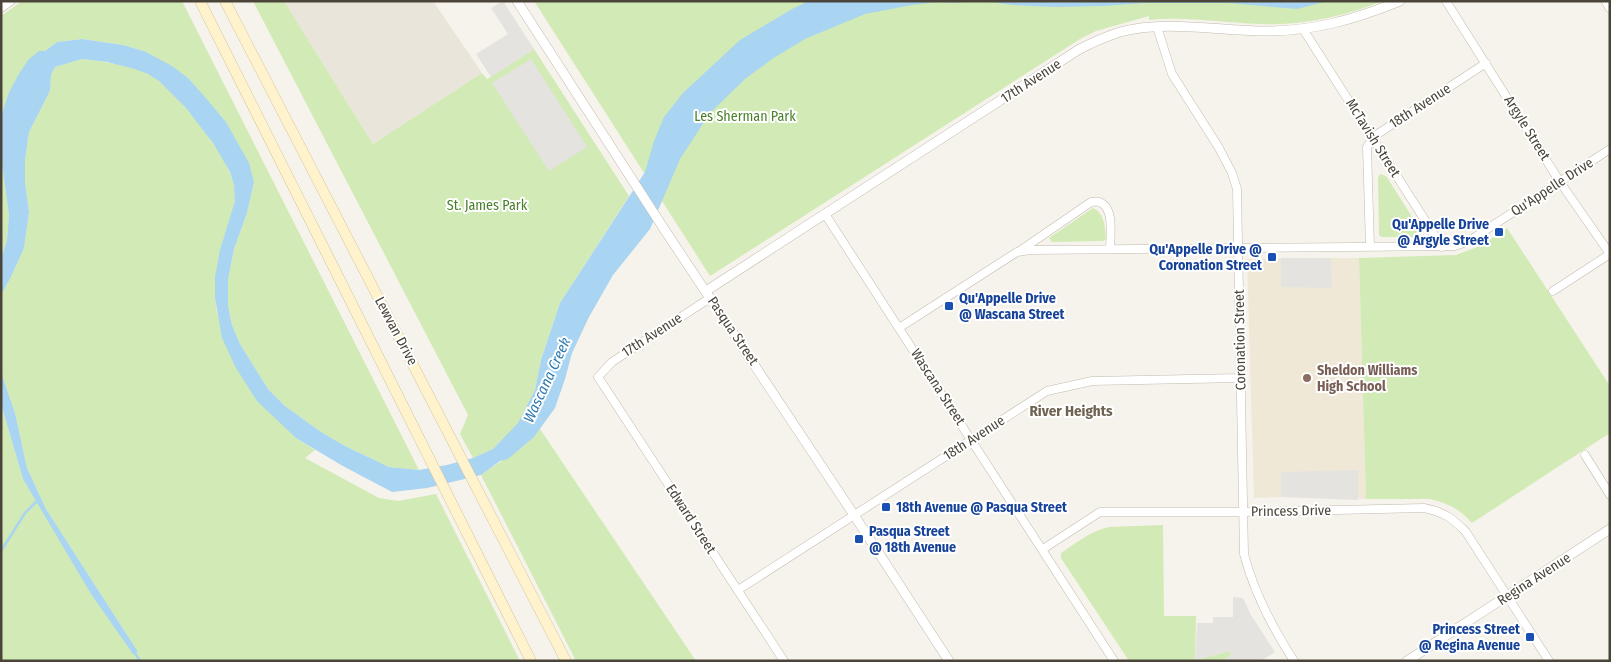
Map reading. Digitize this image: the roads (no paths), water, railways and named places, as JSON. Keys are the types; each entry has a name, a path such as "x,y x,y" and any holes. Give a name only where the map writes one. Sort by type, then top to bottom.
{"main road":[{"name":"Lewvan Drive","path":"200,1 531,661"},
{"name":"Lewvan Drive","path":"225,1 566,661"}],"street":[{"path":"1,8 11,1"},
{"name":"Pasqua Street","path":"516,1 614,154 949,661"},
{"name":"17th Avenue","path":"598,377 612,362 825,214 1078,50 1098,40 1122,32 1157,26 1261,31 1303,29 1340,23 1400,1"},
{"name":"Argyle Street","path":"1446,1 1560,182 1610,254"},
{"path":"1606,1 1610,8"},
{"name":"Coronation Street","path":"1157,26 1172,74 1220,148 1232,173 1237,189 1244,554 1251,580 1269,620 1294,661"},
{"name":"McTavish Street","path":"1303,29 1442,247"},
{"name":"18th Avenue","path":"1373,137 1486,64"},
{"path":"1370,248 1367,147 1373,137"},
{"name":"Qu'Appelle Drive","path":"1018,252 1030,250 1455,246 1469,241 1610,149"},
{"name":"Qu'Appelle Drive","path":"899,328 1018,252 1091,202 1099,202 1110,215 1110,249"},
{"name":"Wascana Street","path":"825,214 1114,661"},
{"path":"1553,291 1610,254"},
{"name":"Edward Street","path":"598,377 784,661"},
{"name":"18th Avenue","path":"738,590 1047,391 1092,381 1240,378"},
{"path":"1585,456 1610,494"},
{"name":"Princess Drive","path":"1043,550 1100,512 1243,512 1424,508 1439,511 1454,520 1466,532 1549,661"},
{"name":"Regina Avenue","path":"1407,661 1610,529"}],"water":[{"name":"Wascana Creek","path":"809,1 970,1 912,5 865,14 805,39 772,59 745,79 710,113 680,159 650,229 613,275 589,317 572,353 555,408 534,437 508,459 500,461 481,475 427,488 392,492 296,438 257,401 236,368 222,338 215,298 215,277 220,250 235,201 234,185 230,172 213,143 186,108 159,81 135,69 107,62 82,59 55,67 51,75 50,91 29,132 25,160 25,182 29,212 24,248 1,295 1,259 7,240 9,215 1,157 1,116 9,92 19,74 28,60 39,51 45,51 57,42 82,39 123,45 144,51 172,66 188,78 226,122 249,163 254,182 247,213 234,249 228,280 228,306 232,325 240,344 268,389 285,406 321,432 389,467 419,470 473,458 493,449 518,423 535,390 541,360 560,303 645,172 654,141 664,117 683,93 740,40"},
{"path":"984,1 1328,1 1297,9 1227,3 1144,3 1056,7 1013,5"},
{"path":"1,372 15,413 27,468 46,509 138,652 133,654 91,594 23,479 1,404"}],"waterway":[{"path":"1,551 25,513 36,502"},
{"path":"134,652 140,661"}],"place":[{"name":"Qu'Appelle Drive @ Argyle Street","path":"1499,232"},
{"name":"Qu'Appelle Drive @ Coronation Street","path":"1272,257"},
{"name":"Qu'Appelle Drive @ Wascana Street","path":"949,306"},
{"name":"Sheldon Williams High School","path":"1307,378"},
{"name":"18th Avenue @ Pasqua Street","path":"886,507"},
{"name":"Pasqua Street @ 18th Avenue","path":"859,539"},
{"name":"Princess Street @ Regina Avenue","path":"1530,637"}],"district":[{"name":"River Heights","path":"1071,411"}],"park label":[{"name":"Les Sherman Park","path":"745,116"},
{"name":"St. James Park","path":"487,205"}]}
